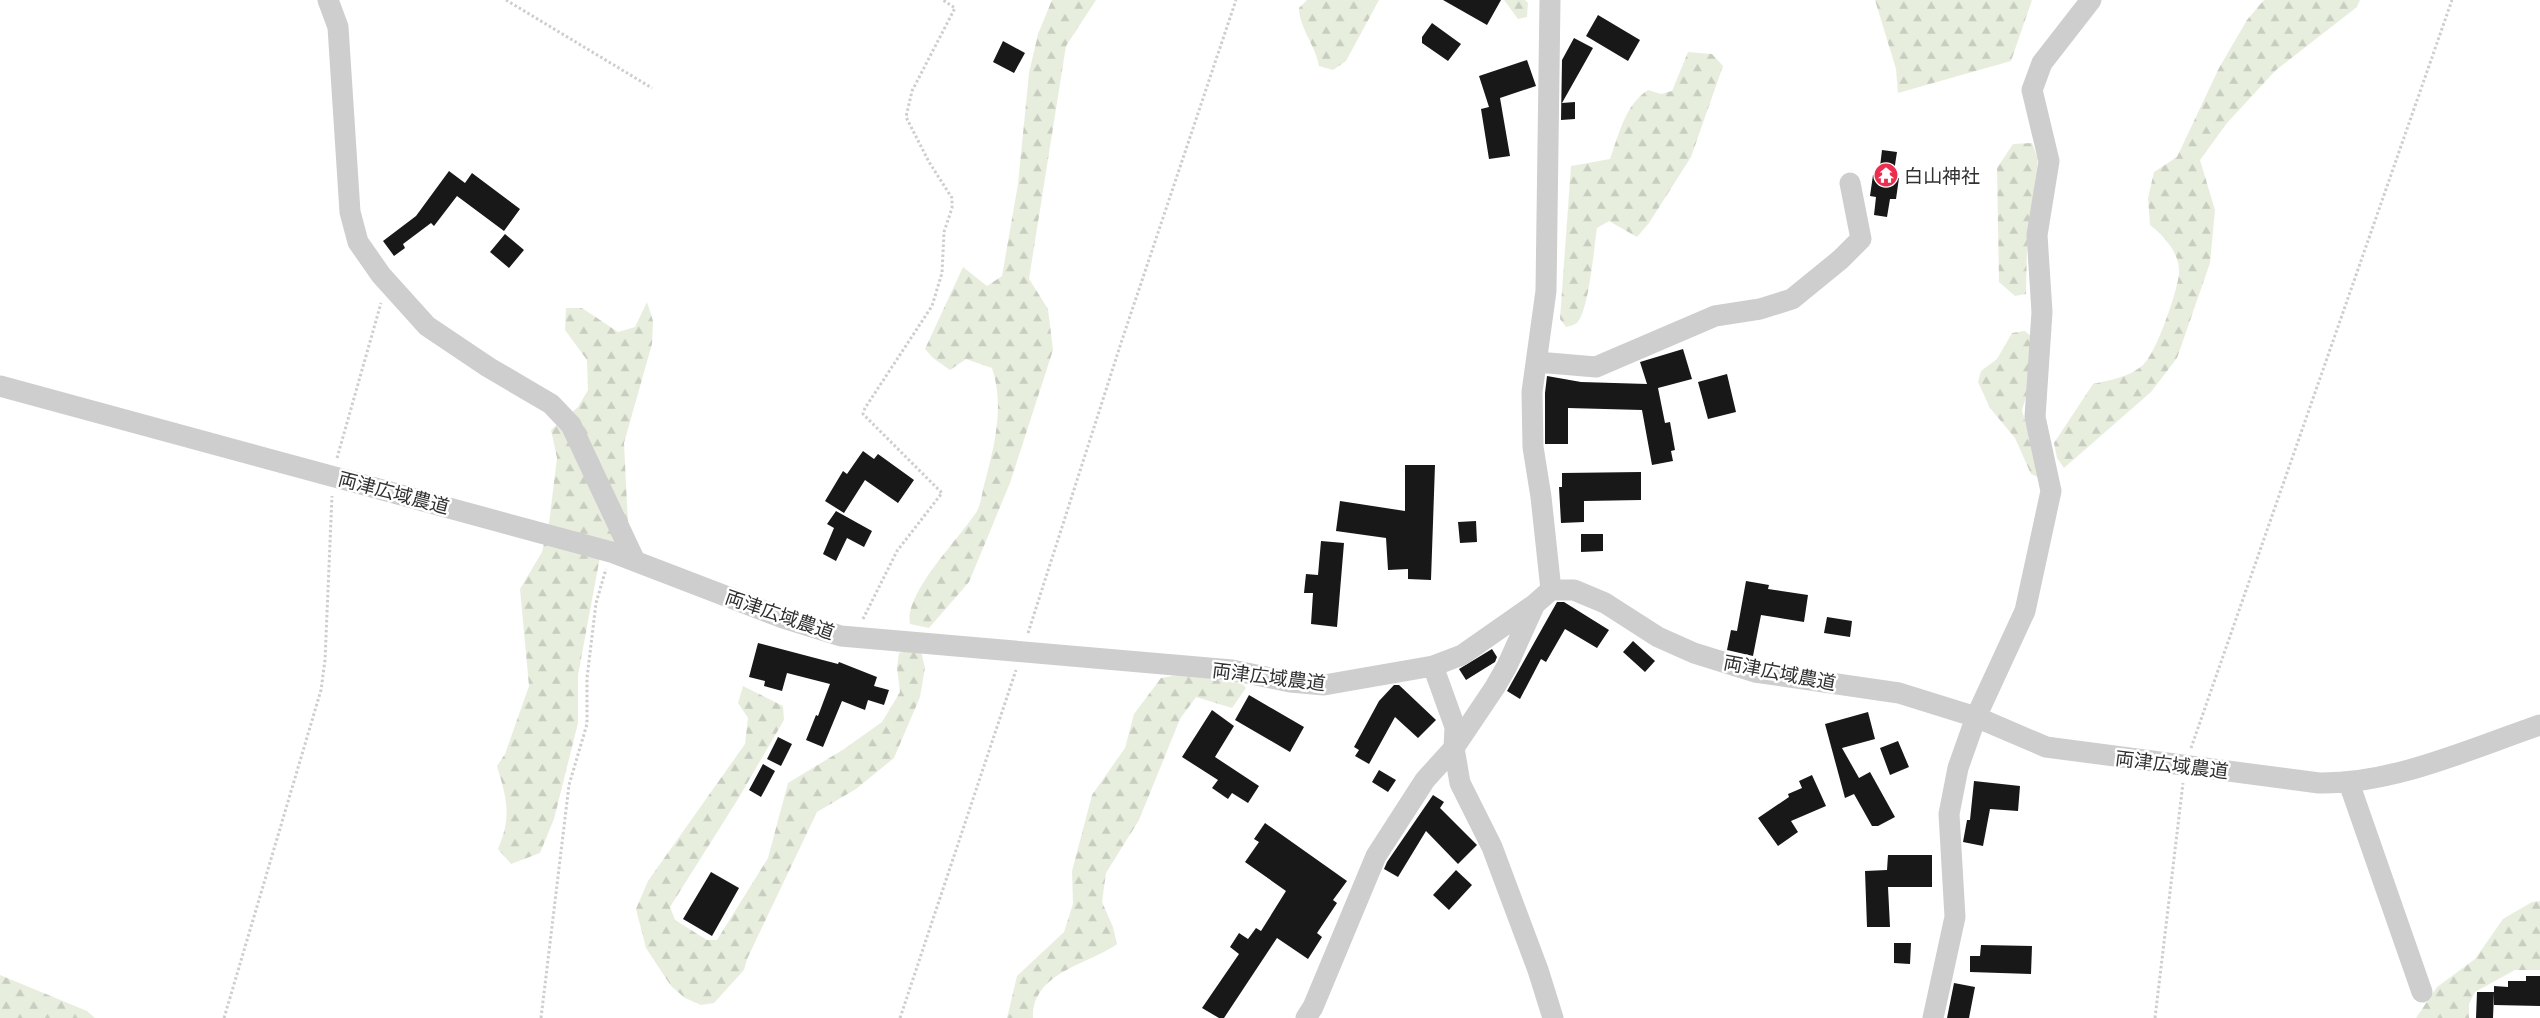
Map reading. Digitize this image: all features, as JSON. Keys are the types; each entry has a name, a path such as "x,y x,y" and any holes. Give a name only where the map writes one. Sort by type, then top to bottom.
{"street":[{"path":"328,0 338,27 350,212 358,242 381,275 428,326 488,367 551,404 570,426 635,561"},
{"path":"1306,1018 1313,1007 1376,856 1425,780 1454,748 1508,666 1543,597 1542,497 1533,447 1532,392 1546,290 1550,0"},
{"path":"1933,1018 1955,917 1949,814 1958,768 1976,717 2025,611 2051,491 2035,417 2042,312 2037,235 2049,161 2032,90 2042,64 2092,0"},
{"path":"1537,362 1596,367 1715,316 1760,309 1792,299 1841,259 1861,239 1850,183"},
{"name":"両津広域農道","path":"0,386 611,552 783,618 840,636 1022,650 1232,670 1290,682 1324,685 1433,666 1462,655 1543,597 1574,590 1605,603 1658,637 1694,653 1755,672 1899,694 1976,717 2046,747 2320,783 2349,783 2390,776 2540,725"},
{"path":"1433,666 1455,727 1454,748 1460,782 1492,847 1538,970 1553,1018"},
{"path":"2349,783 2422,992"}],"path":[{"path":"506,0 652,88"},
{"path":"853,637 897,551 942,493 863,414 865,408 932,306 942,273 944,232 952,208 952,198 929,162 906,117 912,91 955,8 943,0"},
{"path":"900,1018 1122,340 1236,0"},
{"path":"2154,1018 2185,766 2452,0"},
{"path":"224,1018 321,690 326,660 333,475 383,296 381,275"},
{"path":"541,1018 569,785 587,724 587,678 596,603 611,552"}],"green space":[{"path":"1052,0 1096,0 1066,46 1029,279 1048,309 1053,350 1010,483 969,582 929,628 910,624 910,611 924,582 977,511 994,442 998,412 996,382 992,368 966,359 950,370 933,358 925,349 963,267 987,286 1002,276 1018,184 1029,73 1038,34"},
{"path":"1307,0 1379,0 1346,61 1333,70 1319,66 1315,51 1302,23 1299,8"},
{"path":"1504,0 1525,0 1528,3 1527,17 1518,19"},
{"path":"1875,0 2032,0 2011,61 1898,93 1896,69"},
{"path":"2264,0 2360,0 2357,7 2276,70 2227,123 2200,160 2215,210 2210,263 2177,358 2151,392 2064,468 2057,458 2054,443 2093,384 2120,378 2138,369 2148,359 2160,336 2171,307 2178,281 2179,266 2174,252 2166,240 2150,225 2148,198 2154,172 2177,157 2219,68 2247,20"},
{"path":"1688,52 1712,54 1723,66 1691,157 1649,223 1637,237 1609,221 1597,228 1585,306 1577,323 1566,327 1560,319 1571,166 1610,159 1628,112 1640,96 1648,90 1661,94 1672,91"},
{"path":"2032,143 2038,159 2027,246 2026,294 2015,296 1999,282 1997,168 2013,144"},
{"path":"647,302 653,321 652,344 624,443 628,524 617,546 603,541 578,675 578,723 554,819 540,853 511,864 498,849 505,827 507,808 497,766 505,754 529,686 520,589 542,552 549,523 557,458 551,430 578,407 588,390 587,360 565,330 566,308 582,308 618,332 635,327"},
{"path":"2025,331 2032,337 2036,365 2022,410 2038,477 2031,474 2015,438 1990,408 1978,382 1981,371 1997,359 2012,333"},
{"path":"911,649 921,651 925,668 920,697 894,758 856,789 817,812 747,959 744,970 714,1003 701,1005 685,998 671,986 646,948 636,909 648,881 745,744 748,718 738,703 743,686 783,706 784,720 738,799 670,907 675,920 707,940 717,940 768,858 788,783 844,749 882,722 900,692 897,668 899,653"},
{"path":"1183,674 1240,681 1246,688 1232,708 1196,697 1180,719 1139,820 1106,873 1102,902 1113,927 1117,944 1051,980 1035,1002 1033,1018 1007,1018 1017,976 1064,932 1073,904 1072,871 1092,795 1125,748 1134,714 1161,678"},
{"path":"2540,901 2540,970 2515,970 2475,992 2469,1004 2469,1018 2416,1018 2437,987 2475,959 2503,919 2532,902"},
{"path":"0,975 87,1011 95,1018 0,1018"}],"building":[{"path":"1443,0 1501,0 1487,25"},
{"path":"1598,15 1640,40 1628,61 1586,36"},
{"path":"1432,23 1461,44 1448,61 1422,43 1422,37"},
{"path":"1574,38 1593,48 1562,103 1575,102 1575,119 1561,120 1562,60"},
{"path":"1003,41 1025,53 1014,73 993,62"},
{"path":"1527,60 1536,86 1500,98 1510,156 1489,159 1481,109 1489,107 1479,76"},
{"name":"白山神社","path":"1882,150 1897,152 1893,178 1899,178 1896,199 1890,199 1887,217 1874,215 1876,197 1870,196 1873,175 1879,175"},
{"path":"449,171 465,183 472,173 520,209 504,231 457,196 434,226 431,223 403,244 405,248 394,256 383,241 416,216"},
{"path":"505,234 524,250 509,268 490,252"},
{"path":"1683,349 1692,379 1658,388 1665,423 1670,422 1675,450 1671,451 1673,461 1652,465 1642,410 1568,408 1568,444 1545,444 1547,376 1581,382 1647,384 1640,362"},
{"path":"1727,374 1736,412 1708,419 1698,382"},
{"path":"863,451 874,459 878,454 914,480 898,503 865,480 844,513 825,501 843,471 847,474"},
{"path":"1405,465 1435,465 1431,580 1408,579 1408,569 1388,570 1386,538 1336,531 1340,501 1405,511"},
{"path":"1641,472 1641,500 1584,501 1584,522 1561,523 1559,487 1562,487 1562,473"},
{"path":"836,511 872,531 864,547 847,538 836,561 823,554 834,528 827,524"},
{"path":"1476,521 1477,542 1460,543 1458,522"},
{"path":"1581,534 1603,534 1603,551 1581,552"},
{"path":"1321,541 1344,543 1337,627 1311,624 1313,593 1304,593 1306,574 1318,575"},
{"path":"1746,581 1769,585 1768,589 1808,595 1804,622 1761,615 1753,656 1727,650 1731,630 1737,631"},
{"path":"1557,602 1564,602 1609,630 1597,648 1565,629 1546,662 1541,659 1520,699 1507,691"},
{"path":"1827,617 1852,621 1850,637 1824,633"},
{"path":"1633,641 1655,661 1645,672 1623,652"},
{"path":"758,643 838,664 839,662 877,677 874,686 889,690 884,705 868,700 865,710 842,701 823,747 806,740 816,715 818,716 830,684 787,673 782,691 764,686 765,681 749,677"},
{"path":"1492,649 1497,657 1495,662 1466,680 1459,669"},
{"path":"1394,685 1399,685 1436,720 1418,738 1395,717 1369,764 1355,756 1359,750 1354,747 1379,701"},
{"path":"1249,695 1304,727 1290,752 1235,720"},
{"path":"1212,710 1234,726 1215,757 1259,786 1248,803 1232,793 1228,799 1212,788 1218,780 1182,757"},
{"path":"1868,712 1875,739 1842,748 1859,778 1870,772 1895,817 1878,826 1872,826 1854,794 1845,798 1825,724"},
{"path":"778,737 792,744 781,766 767,759"},
{"path":"1898,741 1909,767 1890,775 1880,748"},
{"path":"763,764 775,771 761,797 749,790"},
{"path":"1379,770 1396,780 1388,792 1372,782"},
{"path":"1812,775 1826,806 1791,821 1798,832 1778,846 1758,818 1789,797 1788,794 1802,788 1799,781"},
{"path":"1974,781 2020,786 2018,811 1990,809 1983,846 1963,842 1967,820 1970,820"},
{"path":"1433,795 1444,802 1440,808 1477,845 1458,864 1426,831 1398,877 1384,869"},
{"path":"1265,823 1347,881 1333,900 1337,903 1317,933 1322,937 1308,959 1277,938 1224,1018 1219,1018 1202,1008 1239,954 1230,947 1239,933 1248,939 1256,928 1261,931 1286,891 1245,862 1259,842 1254,839"},
{"path":"1888,855 1932,855 1932,887 1888,887 1890,927 1867,927 1865,871 1887,870"},
{"path":"1456,870 1472,885 1449,910 1433,895"},
{"path":"711,872 739,888 712,936 683,919"},
{"path":"1894,943 1911,943 1910,964 1894,963"},
{"path":"1981,945 2032,946 2031,974 1970,972 1970,956 1980,956"},
{"path":"2526,976 2540,976 2540,1006 2494,1005 2494,986 2508,987 2508,981 2526,981"},
{"path":"1954,983 1975,987 1969,1018 1947,1018"},
{"path":"2477,992 2494,992 2493,1018 2476,1018"}],"place":[{"name":"白山神社","path":"1886,175"}]}
